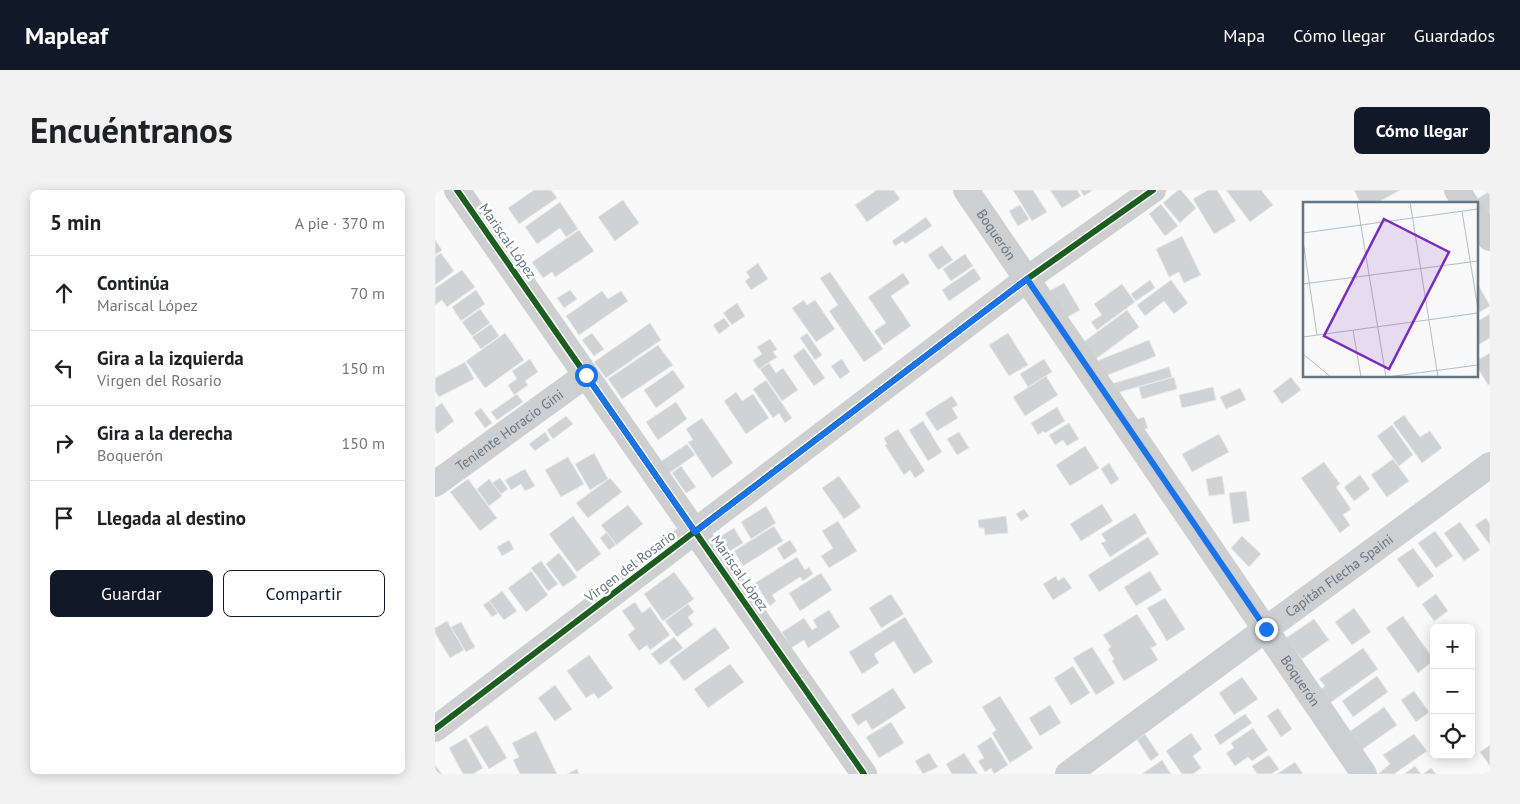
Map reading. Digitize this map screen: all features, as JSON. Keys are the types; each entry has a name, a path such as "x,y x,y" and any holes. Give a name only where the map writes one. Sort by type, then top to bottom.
{"street":[{"name":"Mariscal López","path":"457,190 864,774"},
{"name":"Boquerón","path":"966,190 1364,774"},
{"name":"Virgen del Rosario","path":"435,729 1027,279 1153,190"},
{"path":"1457,190 1465,202"},
{"path":"1477,219 1490,238"},
{"name":"Teniente Horacio Gini","path":"435,484 586,375"},
{"name":"Capitán Flecha Spaini","path":"1068,774 1490,465"}],"building":[{"path":"534,190 551,190 557,198 519,224 508,208"},
{"path":"877,190 894,190 900,199 867,222 855,205"},
{"path":"1013,190 1033,190 1047,212 1032,221"},
{"path":"1050,190 1077,190 1081,196 1062,208"},
{"path":"1080,190 1093,190 1084,196"},
{"path":"1178,190 1181,190 1196,208 1180,223 1163,203"},
{"path":"1208,190 1217,190 1236,221 1214,234 1193,199"},
{"path":"1226,190 1261,190 1273,205 1250,222"},
{"path":"1354,190 1400,190 1379,202 1360,202"},
{"path":"1490,191 1490,222 1477,208 1477,202 1472,202"},
{"path":"623,200 639,223 615,241 598,217"},
{"path":"560,202 578,229 566,237 560,228 537,244 525,227"},
{"path":"1161,204 1178,226 1165,236 1149,214"},
{"path":"1020,205 1029,219 1018,226 1009,211"},
{"path":"926,217 932,226 905,244 903,241 895,246 892,241"},
{"path":"579,230 594,251 555,277 552,272 543,278 532,262"},
{"path":"1182,236 1201,275 1184,283 1179,272 1169,277 1156,249"},
{"path":"435,240 442,250 435,255"},
{"path":"942,245 953,260 938,270 928,255"},
{"path":"441,253 454,271 435,285 435,257"},
{"path":"965,254 973,266 951,281 943,269"},
{"path":"758,263 768,279 751,290 745,281 750,277 746,272"},
{"path":"974,268 981,279 949,301 942,290"},
{"path":"462,270 475,287 447,307 442,300 435,305 435,288"},
{"path":"830,272 883,349 864,362 829,311 838,305 820,278"},
{"path":"903,273 910,283 891,296 911,326 884,345 874,331 886,323 868,297"},
{"path":"1150,280 1155,288 1136,301 1131,294"},
{"path":"1171,280 1188,303 1174,314 1164,301 1145,316 1137,305"},
{"path":"1064,283 1080,310 1062,320 1046,293"},
{"path":"1122,284 1135,302 1097,330 1091,322 1102,315 1094,304"},
{"path":"1479,286 1490,306 1477,313 1477,287"},
{"path":"476,290 485,304 461,321 452,307"},
{"path":"570,290 577,299 564,308 557,298"},
{"path":"602,291 608,299 621,291 628,301 579,335 566,316"},
{"path":"804,300 807,305 815,300 835,329 816,342 792,308"},
{"path":"737,303 745,316 732,325 723,313"},
{"path":"480,309 490,323 472,336 462,322"},
{"path":"1127,310 1139,327 1093,361 1081,344"},
{"path":"1490,314 1490,338 1477,345 1477,321"},
{"path":"724,318 730,326 719,334 713,325"},
{"path":"650,323 661,340 606,378 594,362"},
{"path":"491,324 499,336 481,349 472,337"},
{"path":"505,333 524,360 485,388 466,361"},
{"path":"592,333 604,349 594,356 582,340"},
{"path":"807,333 822,355 815,360 800,338"},
{"path":"1008,333 1028,365 1009,376 989,345"},
{"path":"770,339 777,349 773,352 777,357 759,369 753,360 762,354 757,347"},
{"path":"1149,340 1156,356 1103,377 1097,361"},
{"path":"658,345 673,365 622,399 608,379"},
{"path":"804,348 825,378 814,386 793,356"},
{"path":"1490,353 1490,384 1488,385 1477,367 1477,360"},
{"path":"530,359 538,372 525,381 528,385 514,395 508,385 517,379 512,371"},
{"path":"842,359 850,372 840,379 831,366"},
{"path":"1044,359 1052,372 1028,387 1020,374"},
{"path":"465,362 474,379 439,397 435,391 435,378"},
{"path":"769,363 776,373 783,368 798,390 782,401 760,369"},
{"path":"1169,367 1172,377 1113,394 1111,384"},
{"path":"673,370 685,387 656,408 644,390"},
{"path":"1046,376 1058,395 1025,416 1013,397"},
{"path":"1174,377 1177,389 1142,399 1139,387"},
{"path":"1291,377 1301,390 1282,404 1273,391"},
{"path":"766,380 792,418 785,423 779,413 773,418 753,389"},
{"path":"1213,387 1216,400 1182,408 1179,395"},
{"path":"1240,388 1246,400 1226,409 1220,397"},
{"path":"736,392 742,401 753,394 769,418 746,434 724,401"},
{"path":"517,394 523,402 497,420 491,412"},
{"path":"952,396 958,405 952,408 958,418 937,431 925,413"},
{"path":"676,402 687,419 658,440 646,422"},
{"path":"442,403 454,421 437,434 435,430 435,408"},
{"path":"1057,407 1065,421 1038,435 1031,423"},
{"path":"481,408 492,423 485,428 474,413"},
{"path":"1404,415 1420,437 1430,431 1442,448 1422,463 1393,423"},
{"path":"566,416 573,424 553,439 547,430"},
{"path":"1144,417 1148,428 1135,432 1131,421"},
{"path":"702,418 733,463 712,478 688,442 693,440 686,429"},
{"path":"923,421 942,452 928,461 909,430"},
{"path":"1069,423 1079,439 1067,446 1063,440 1055,445 1049,435"},
{"path":"1392,425 1413,455 1399,466 1377,436"},
{"path":"898,429 925,471 915,478 910,470 904,475 885,445 887,444 884,438"},
{"path":"545,432 550,440 535,451 529,444"},
{"path":"959,432 969,448 957,455 947,439"},
{"path":"1219,434 1229,452 1192,472 1182,454"},
{"path":"687,444 695,455 662,478 654,466"},
{"path":"1085,446 1099,468 1070,486 1056,465"},
{"path":"594,453 608,479 590,490 575,464"},
{"path":"568,457 584,484 561,497 545,470"},
{"path":"1393,459 1409,481 1387,497 1371,475"},
{"path":"1324,462 1340,484 1336,487 1351,509 1343,515 1350,525 1340,533 1301,478"},
{"path":"1109,463 1119,479 1111,485 1101,469"},
{"path":"681,466 696,487 686,493 672,473"},
{"path":"525,469 535,486 525,491 521,484 511,490 505,480"},
{"path":"1360,475 1370,489 1354,501 1344,487"},
{"path":"839,476 861,507 844,519 822,488"},
{"path":"1222,476 1225,494 1209,496 1206,479"},
{"path":"500,478 508,489 501,494 492,483"},
{"path":"610,478 622,492 588,518 576,503"},
{"path":"468,479 497,518 480,531 450,492"},
{"path":"489,479 502,496 489,506 477,489"},
{"path":"1246,491 1250,521 1233,524 1229,493"},
{"path":"1102,504 1113,521 1081,541 1070,524"},
{"path":"628,505 643,524 616,545 601,525"},
{"path":"766,506 776,523 751,539 741,522"},
{"path":"1024,509 1029,516 1021,521 1016,514"},
{"path":"1135,513 1147,533 1110,557 1101,543 1106,541 1101,534"},
{"path":"573,516 601,554 577,572 549,534"},
{"path":"1006,516 1008,533 985,535 984,528 979,528 978,520"},
{"path":"1486,518 1490,524 1490,545 1475,525"},
{"path":"838,521 857,551 829,568 821,556 833,548 822,531"},
{"path":"1460,522 1480,550 1464,561 1444,533"},
{"path":"774,526 783,541 743,566 734,551"},
{"path":"734,528 743,543 724,555 714,540"},
{"path":"1435,531 1453,556 1436,568 1418,543"},
{"path":"607,532 616,545 609,550 600,538"},
{"path":"1242,536 1261,554 1249,567 1231,548"},
{"path":"1148,537 1159,554 1099,592 1088,575"},
{"path":"509,540 514,549 502,556 497,547"},
{"path":"790,540 797,551 784,560 777,548"},
{"path":"1413,548 1434,576 1418,588 1397,559"},
{"path":"559,553 577,577 563,587 546,564"},
{"path":"797,557 805,570 809,567 813,574 803,581 800,577 772,595 776,601 770,606 755,583"},
{"path":"541,561 558,584 548,591 531,568"},
{"path":"531,571 548,595 526,612 508,588"},
{"path":"1150,571 1162,590 1136,606 1124,587"},
{"path":"674,572 694,599 663,621 644,594"},
{"path":"821,573 832,590 800,611 789,593"},
{"path":"1056,576 1058,581 1064,577 1072,588 1053,600 1043,584"},
{"path":"502,591 517,611 504,620 489,601"},
{"path":"891,594 904,614 881,628 869,608"},
{"path":"1436,594 1448,611 1434,621 1422,604"},
{"path":"1165,598 1185,629 1167,641 1147,608"},
{"path":"489,601 498,613 492,617 483,605"},
{"path":"635,602 642,613 650,607 670,635 650,650 647,645 639,651 628,635 635,629 622,611"},
{"path":"688,604 694,612 688,617 693,625 677,637 665,621"},
{"path":"1354,608 1371,632 1352,645 1335,622"},
{"path":"829,610 840,627 808,648 804,640 791,648 782,632 804,618 812,630 817,627 813,620"},
{"path":"1137,614 1157,645 1151,648 1158,660 1124,681 1112,661 1114,659 1108,649 1111,647 1103,635"},
{"path":"1403,616 1430,654 1430,663 1418,673 1386,628"},
{"path":"905,617 933,662 914,674 894,641 874,654 879,663 862,674 849,652"},
{"path":"1314,619 1329,640 1302,659 1286,638"},
{"path":"447,621 464,650 450,658 435,633 435,628"},
{"path":"461,622 475,647 466,652 451,627"},
{"path":"715,627 730,648 684,681 669,661"},
{"path":"674,637 683,648 660,665 651,654"},
{"path":"1092,647 1115,683 1096,695 1073,658"},
{"path":"1363,648 1378,669 1327,705 1317,692 1325,686 1319,679"},
{"path":"589,655 613,688 598,699 594,693 586,698 567,671"},
{"path":"730,664 744,682 708,708 694,689"},
{"path":"1073,666 1090,693 1071,705 1054,678"},
{"path":"1377,676 1388,692 1353,717 1342,701"},
{"path":"1242,677 1258,699 1234,715 1219,693"},
{"path":"555,685 572,709 555,721 538,698"},
{"path":"893,688 906,708 872,730 866,720 858,726 851,715"},
{"path":"1414,691 1429,712 1416,722 1401,700"},
{"path":"1000,696 1033,748 1010,763 992,733 996,730 982,707"},
{"path":"1050,705 1061,723 1040,736 1029,718"},
{"path":"1384,707 1397,725 1356,754 1349,732"},
{"path":"1278,708 1292,729 1281,737 1267,716"},
{"path":"1245,714 1252,723 1220,745 1214,735"},
{"path":"891,722 904,743 879,758 866,737"},
{"path":"487,725 507,758 489,769 469,736"},
{"path":"1253,728 1268,750 1252,761 1248,757 1235,766 1226,753 1234,748 1231,743"},
{"path":"536,731 557,774 520,774 513,760 519,757 512,743"},
{"path":"1191,733 1202,749 1193,756 1201,768 1193,774 1182,774 1166,751"},
{"path":"1145,734 1159,755 1151,761 1137,740"},
{"path":"1414,734 1427,751 1394,774 1378,774 1390,764 1383,755"},
{"path":"991,737 1008,765 994,774 991,768 985,772 978,761 984,758 977,746"},
{"path":"466,738 483,768 473,774 463,774 449,748"},
{"path":"1490,745 1490,766 1480,752"},
{"path":"929,753 938,767 923,774 915,761"},
{"path":"964,753 978,774 952,774 946,764"},
{"path":"1269,755 1279,769 1271,774 1257,774 1252,766"},
{"path":"1162,760 1171,774 1142,774"},
{"path":"1295,762 1303,774 1277,774"},
{"path":"435,765 442,774 435,774"},
{"path":"1415,766 1421,774 1404,774"},
{"path":"1431,768 1436,774 1423,774"},
{"path":"577,769 579,774 567,774"}],"cycle path":[{"path":"457,190 864,774"},
{"path":"435,729 1027,279 1153,190"}],"route":[{"path":"586,375 695,532 1027,279 1266,629"}]}
